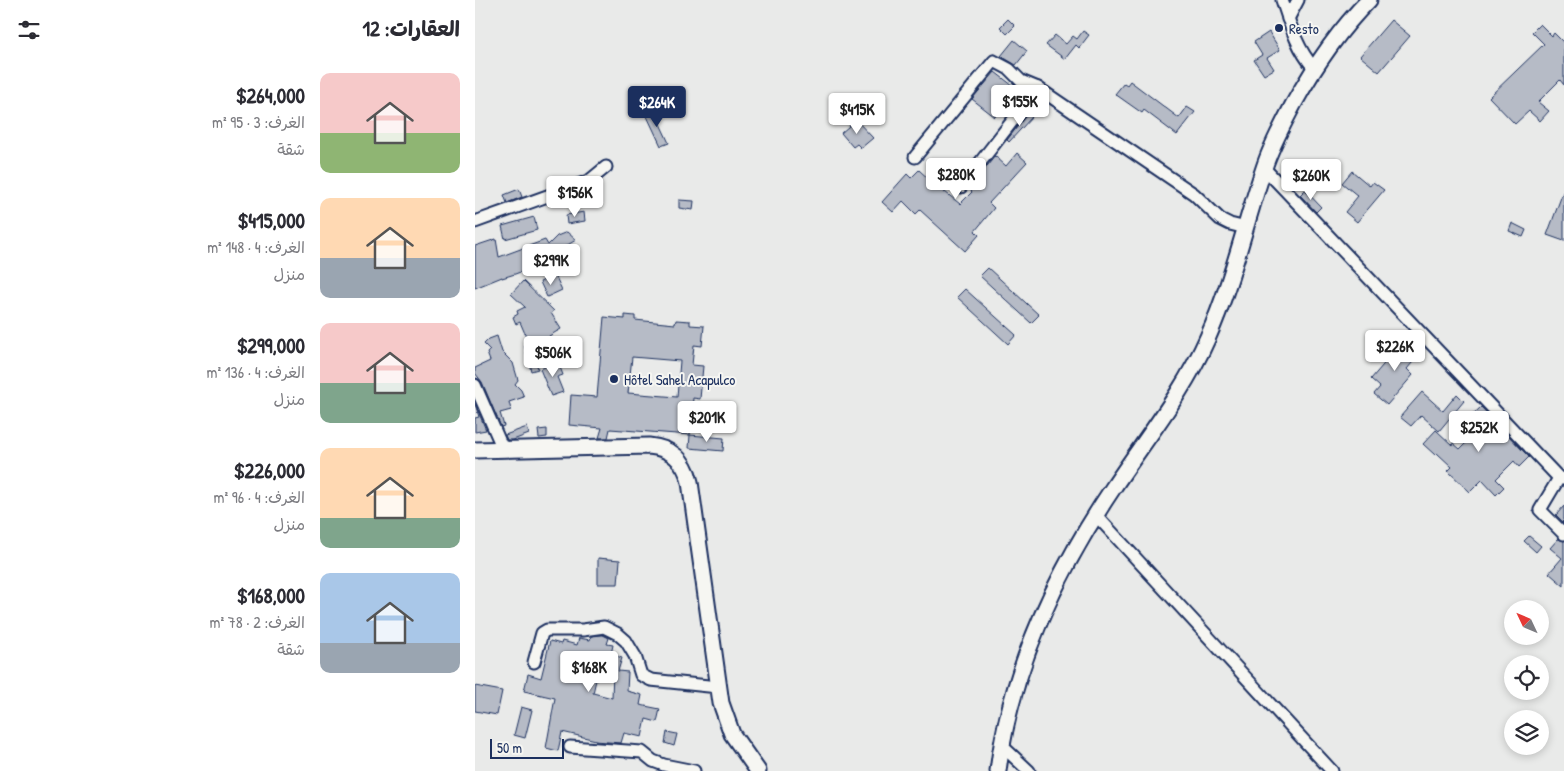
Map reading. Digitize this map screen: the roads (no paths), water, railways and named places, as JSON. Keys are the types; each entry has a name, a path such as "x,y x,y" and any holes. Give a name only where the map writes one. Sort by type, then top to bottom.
{"main road":[{"path":"998,771 1001,745 1013,697 1031,640 1051,594 1068,559 1095,514 1192,370 1208,337 1220,305 1275,138 1314,68 1335,38 1369,0"},
{"path":"475,450 649,446 665,449 679,459 688,474 718,686 725,719 732,734 757,771"}],"street":[{"path":"1282,0 1293,33 1314,68"},
{"path":"1288,18 1298,0"},
{"path":"915,157 994,61 1000,66 1009,69 1021,81 1038,88 1194,194 1220,219 1246,228"},
{"path":"961,187 1038,88"},
{"path":"475,222 589,181 605,167"},
{"path":"1264,168 1561,479 1540,510 1564,534"},
{"path":"475,385 503,449"},
{"path":"1095,514 1333,771"},
{"path":"534,662 541,633 547,630 583,630 604,626 626,640 635,656 641,675 651,680 718,686"},
{"path":"1001,745 1029,771"},
{"path":"570,747 642,752 653,761 694,771"}],"place":[{"name":"Resto","path":"1279,28"},
{"name":"Hôtel Sahel Acapulco","path":"614,379"}]}
